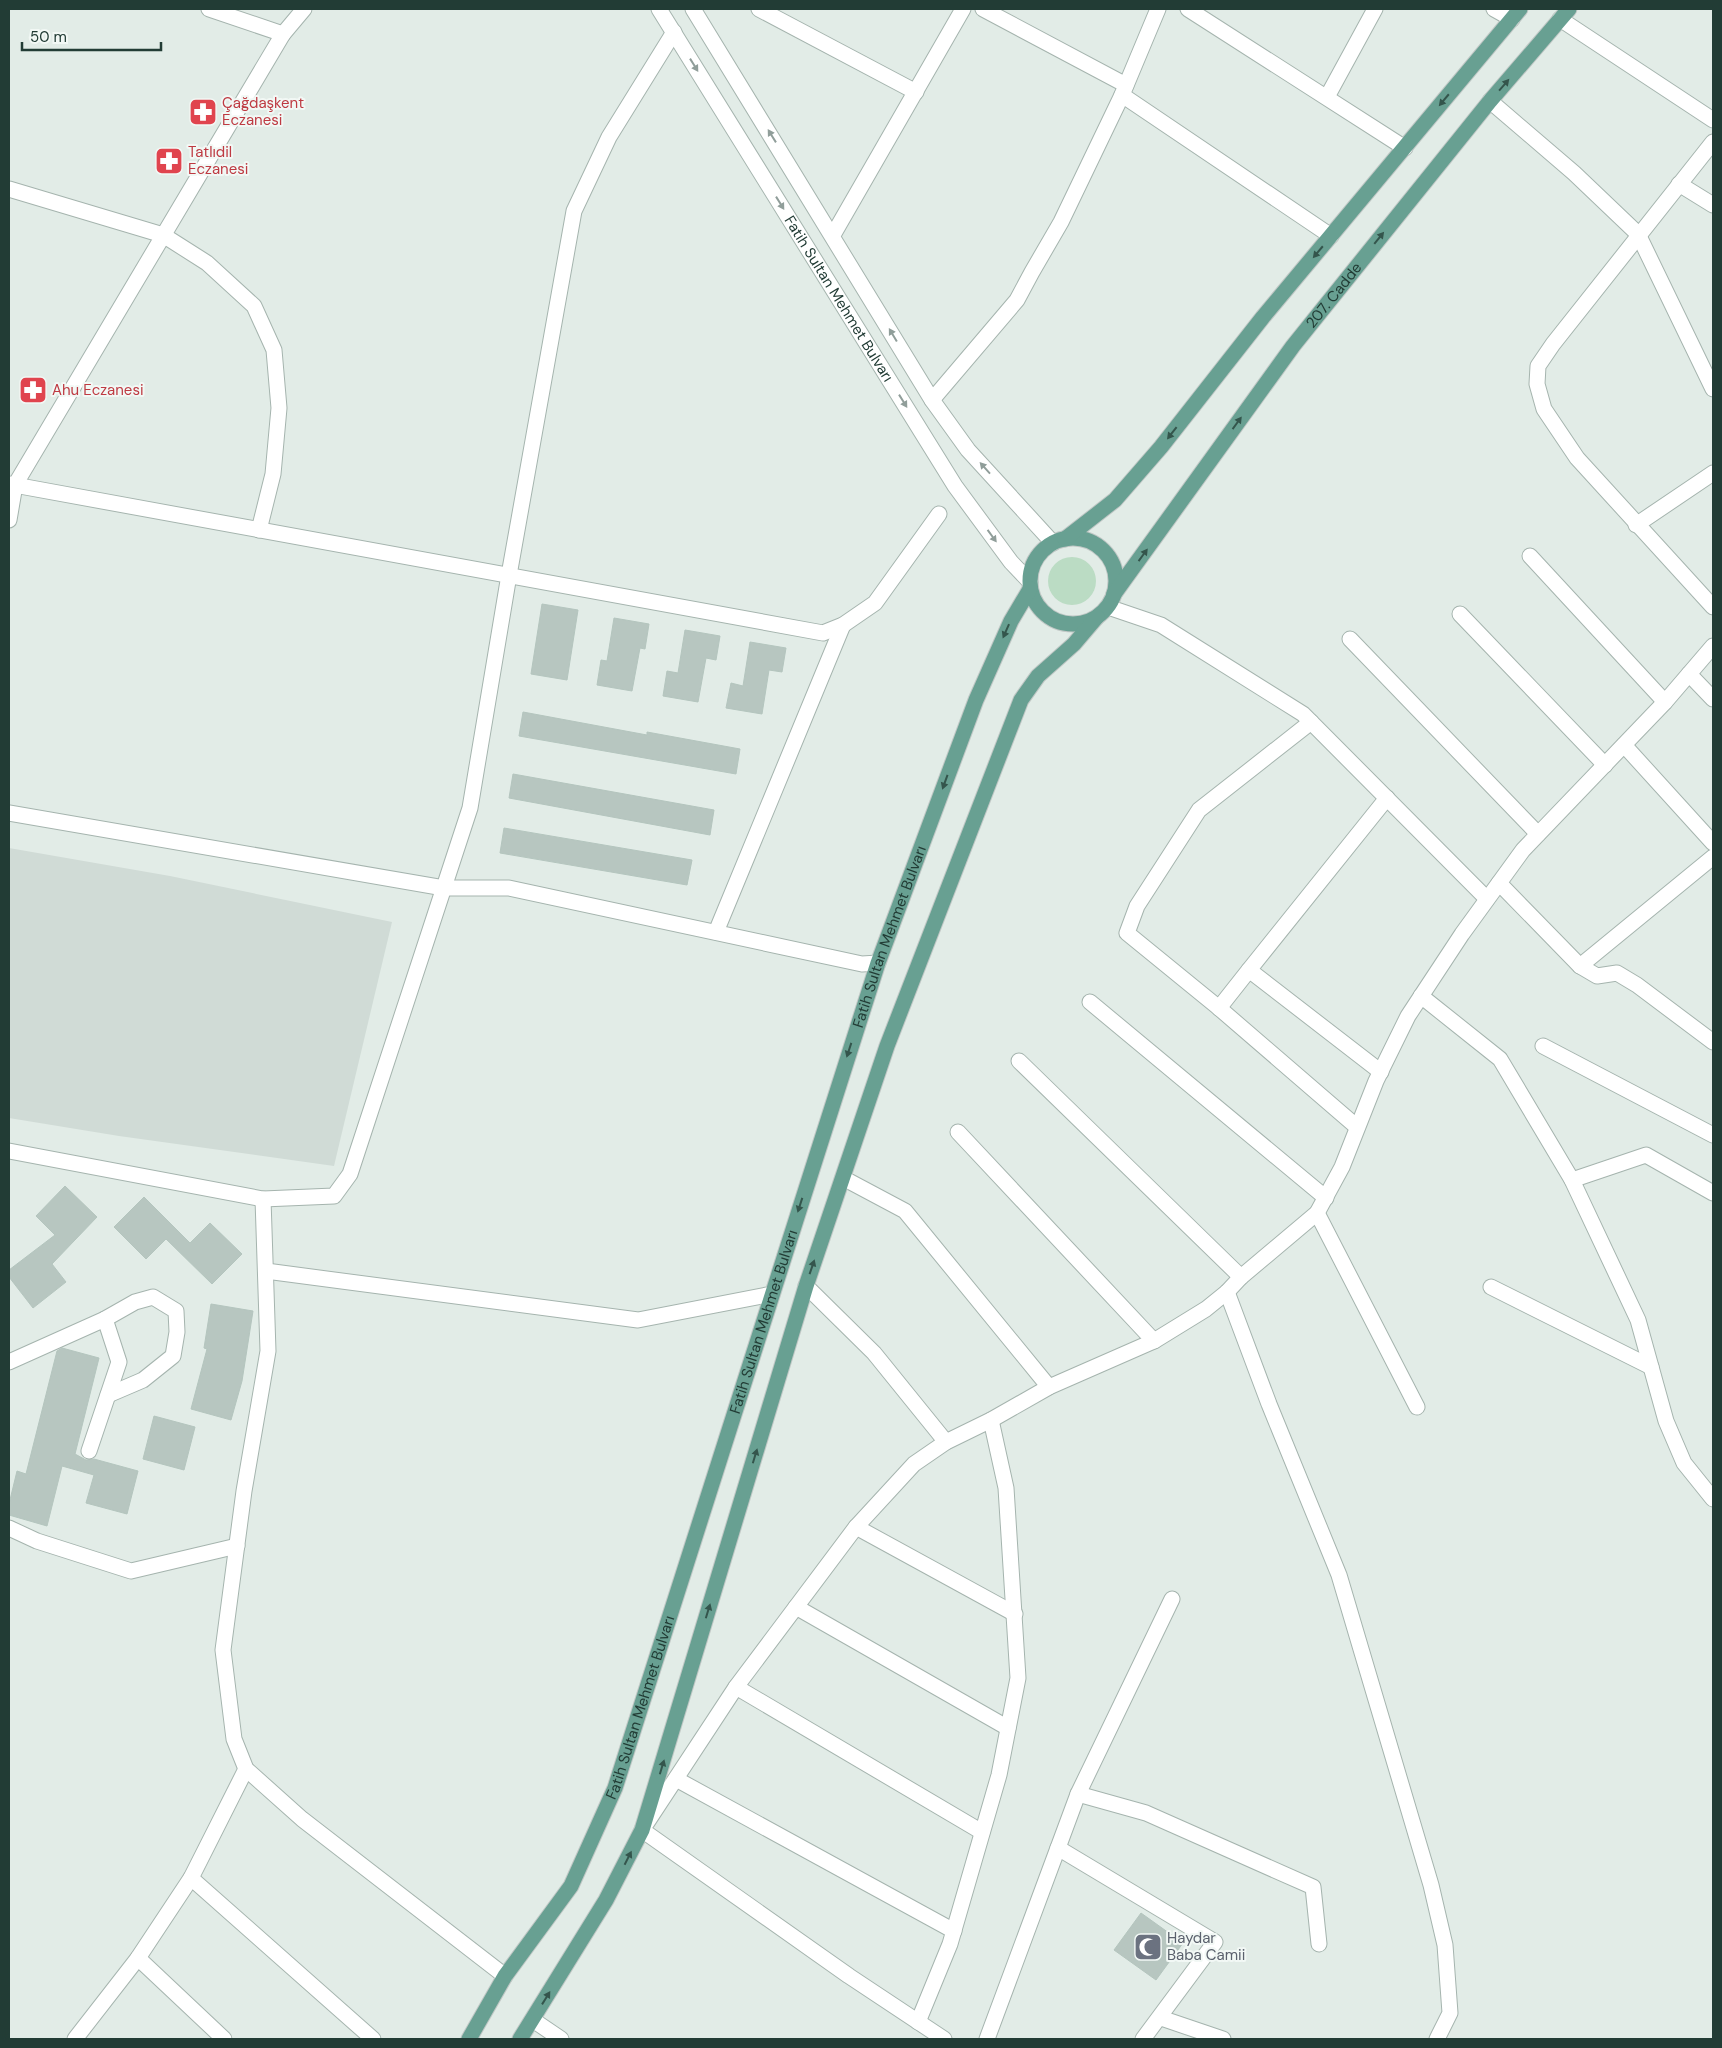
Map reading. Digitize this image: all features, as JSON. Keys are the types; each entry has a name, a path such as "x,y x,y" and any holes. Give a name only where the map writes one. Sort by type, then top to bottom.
{"main road":[{"path":"1059,541 1080,539 1094,543 1105,553 1113,565 1116,580 1106,606 1084,624 1070,625 1056,622 1044,614 1035,603 1030,586 1032,566 1040,553 1115,500 1161,447 1263,317 1516,14"},
{"name":"207. Cadde","path":"1106,606 1292,346 1490,101 1564,14"},
{"name":"Fatih Sultan Mehmet Bulvarı","path":"468,2039 505,1976 571,1886 615,1788 878,963 976,700 1011,622 1030,586"},
{"name":"Fatih Sultan Mehmet Bulvarı","path":"520,2039 606,1900 642,1830 806,1286 888,1046 1021,700 1038,676 1074,644 1106,606"}],"street":[{"path":"209,9 283,34"},
{"path":"9,520 12,485 283,34 304,9"},
{"name":"Fatih Sultan Mehmet Bulvarı","path":"659,9 956,486 1030,586"},
{"name":"Fatih Sultan Mehmet Bulvarı","path":"694,9 932,400 968,450 1059,541"},
{"path":"759,9 916,92"},
{"path":"833,235 963,9"},
{"path":"983,9 1124,90 1331,236"},
{"path":"932,400 1017,300 1062,222 1124,90 1158,9"},
{"path":"1188,9 1405,148"},
{"path":"1327,97 1375,9"},
{"path":"1494,9 1516,14"},
{"path":"1564,14 1713,120"},
{"path":"9,1152 264,1199 334,1196 350,1174 470,808 508,575 574,211 609,137 674,32"},
{"path":"1490,101 1574,173 1638,234 1713,389"},
{"path":"1713,142 1638,234 1538,366 1537,384 1544,409 1578,458 1636,525 1713,607"},
{"path":"1679,184 1713,205"},
{"path":"9,189 163,235 207,263 254,306 274,350 279,408 274,474 259,530"},
{"path":"1636,525 1713,473"},
{"path":"12,485 823,633 843,625 875,603 939,514"},
{"path":"1530,556 1665,702"},
{"path":"1106,606 1161,625 1303,714 1487,899"},
{"path":"1460,614 1605,765"},
{"path":"716,932 843,625"},
{"path":"1350,639 1538,834"},
{"path":"944,2039 642,1830 736,1687 856,1527 914,1464 946,1442 991,1420 1049,1387 1154,1341 1206,1309 1227,1292 1241,1276 1317,1213 1342,1167 1381,1072 1408,1016 1462,934 1523,850 1665,702 1713,646"},
{"path":"1689,674 1713,699"},
{"path":"1311,722 1199,810 1137,906 1127,933 1219,1008 1358,1127"},
{"path":"1624,745 1713,843"},
{"path":"1219,1008 1387,798"},
{"path":"9,813 444,888 509,888 862,964 878,963"},
{"path":"1580,966 1713,857"},
{"path":"1499,883 1580,966 1597,976 1617,973 1637,985 1713,1042"},
{"path":"1249,970 1381,1072"},
{"path":"1421,996 1500,1059 1572,1180 1638,1320 1666,1421 1684,1463 1713,1499"},
{"path":"1090,1002 1326,1198"},
{"path":"1543,1046 1713,1135"},
{"path":"1019,1061 1241,1276"},
{"path":"958,1132 1154,1341"},
{"path":"1572,1180 1646,1155 1713,1193"},
{"path":"843,1178 905,1211 1049,1387"},
{"path":"264,1199 268,1351 244,1492 223,1650 234,1739 246,1769 302,1819 505,1976"},
{"path":"1317,1213 1417,1407"},
{"path":"266,1271 638,1320 772,1294"},
{"path":"806,1286 874,1353 946,1442"},
{"path":"1491,1287 1651,1366"},
{"path":"1227,1292 1268,1404 1339,1575 1431,1885 1445,1945 1450,2013 1437,2039"},
{"path":"9,1362 105,1319 135,1302 153,1297 176,1311 177,1332 173,1356 143,1380 108,1395"},
{"path":"89,1451 119,1362 105,1319"},
{"path":"918,2022 954,1931 999,1776 1018,1678 1006,1488 991,1420"},
{"path":"856,1527 1014,1614"},
{"path":"9,1528 37,1541 131,1571 237,1546"},
{"path":"987,2039 1078,1794 1172,1599"},
{"path":"796,1607 1008,1728"},
{"path":"736,1687 982,1832"},
{"path":"74,2039 138,1958 191,1878 246,1769"},
{"path":"676,1779 954,1931"},
{"path":"1078,1794 1146,1812 1314,1887 1319,1944"},
{"path":"1058,1848 1215,1942 1161,2018 1143,2039"},
{"path":"191,1878 372,2039"},
{"path":"138,1958 224,2039"},
{"path":"1161,2018 1223,2039"},
{"path":"533,2020 561,2039"}],"shaded area":[{"path":"9,848 170,876 392,922 334,1166 119,1136 9,1118"}],"green space":[{"path":"1067,557 1077,557 1089,564 1096,576 1096,586 1089,598 1077,605 1067,605 1059,601 1052,594 1048,586 1048,576 1052,568 1059,561"}],"building":[{"path":"542,604 578,610 567,680 531,674"},
{"path":"614,618 649,624 645,649 640,648 632,691 597,685 601,660 607,661"},
{"path":"685,630 720,636 716,660 706,658 698,702 663,696 667,671 678,673"},
{"path":"750,642 786,648 782,672 769,670 762,714 726,708 731,683 743,686"},
{"path":"523,712 647,735 647,732 740,749 736,774 519,736"},
{"path":"513,774 714,810 710,835 509,798"},
{"path":"504,828 692,860 687,885 500,853"},
{"path":"65,1186 97,1217 52,1264 66,1282 33,1308 9,1277 9,1270 55,1235 36,1216"},
{"path":"144,1197 190,1243 210,1223 242,1254 212,1284 166,1239 146,1259 114,1227"},
{"path":"211,1304 253,1311 242,1381 231,1420 191,1409 207,1349 204,1348"},
{"path":"62,1348 99,1358 75,1454 86,1460 94,1459 138,1471 127,1514 86,1503 94,1475 62,1466 47,1526 9,1515 9,1504 17,1471 26,1474 57,1351"},
{"path":"154,1416 195,1427 184,1470 143,1459"},
{"name":"Haydar Baba Camii","path":"1141,1913 1183,1943 1156,1980 1114,1950"}],"place":[{"name":"Çağdaşkent Eczanesi","path":"203,112"},
{"name":"Tatlıdil Eczanesi","path":"169,161"},
{"name":"Ahu Eczanesi","path":"33,390"},
{"name":"Haydar Baba Camii","path":"1148,1947"}]}
